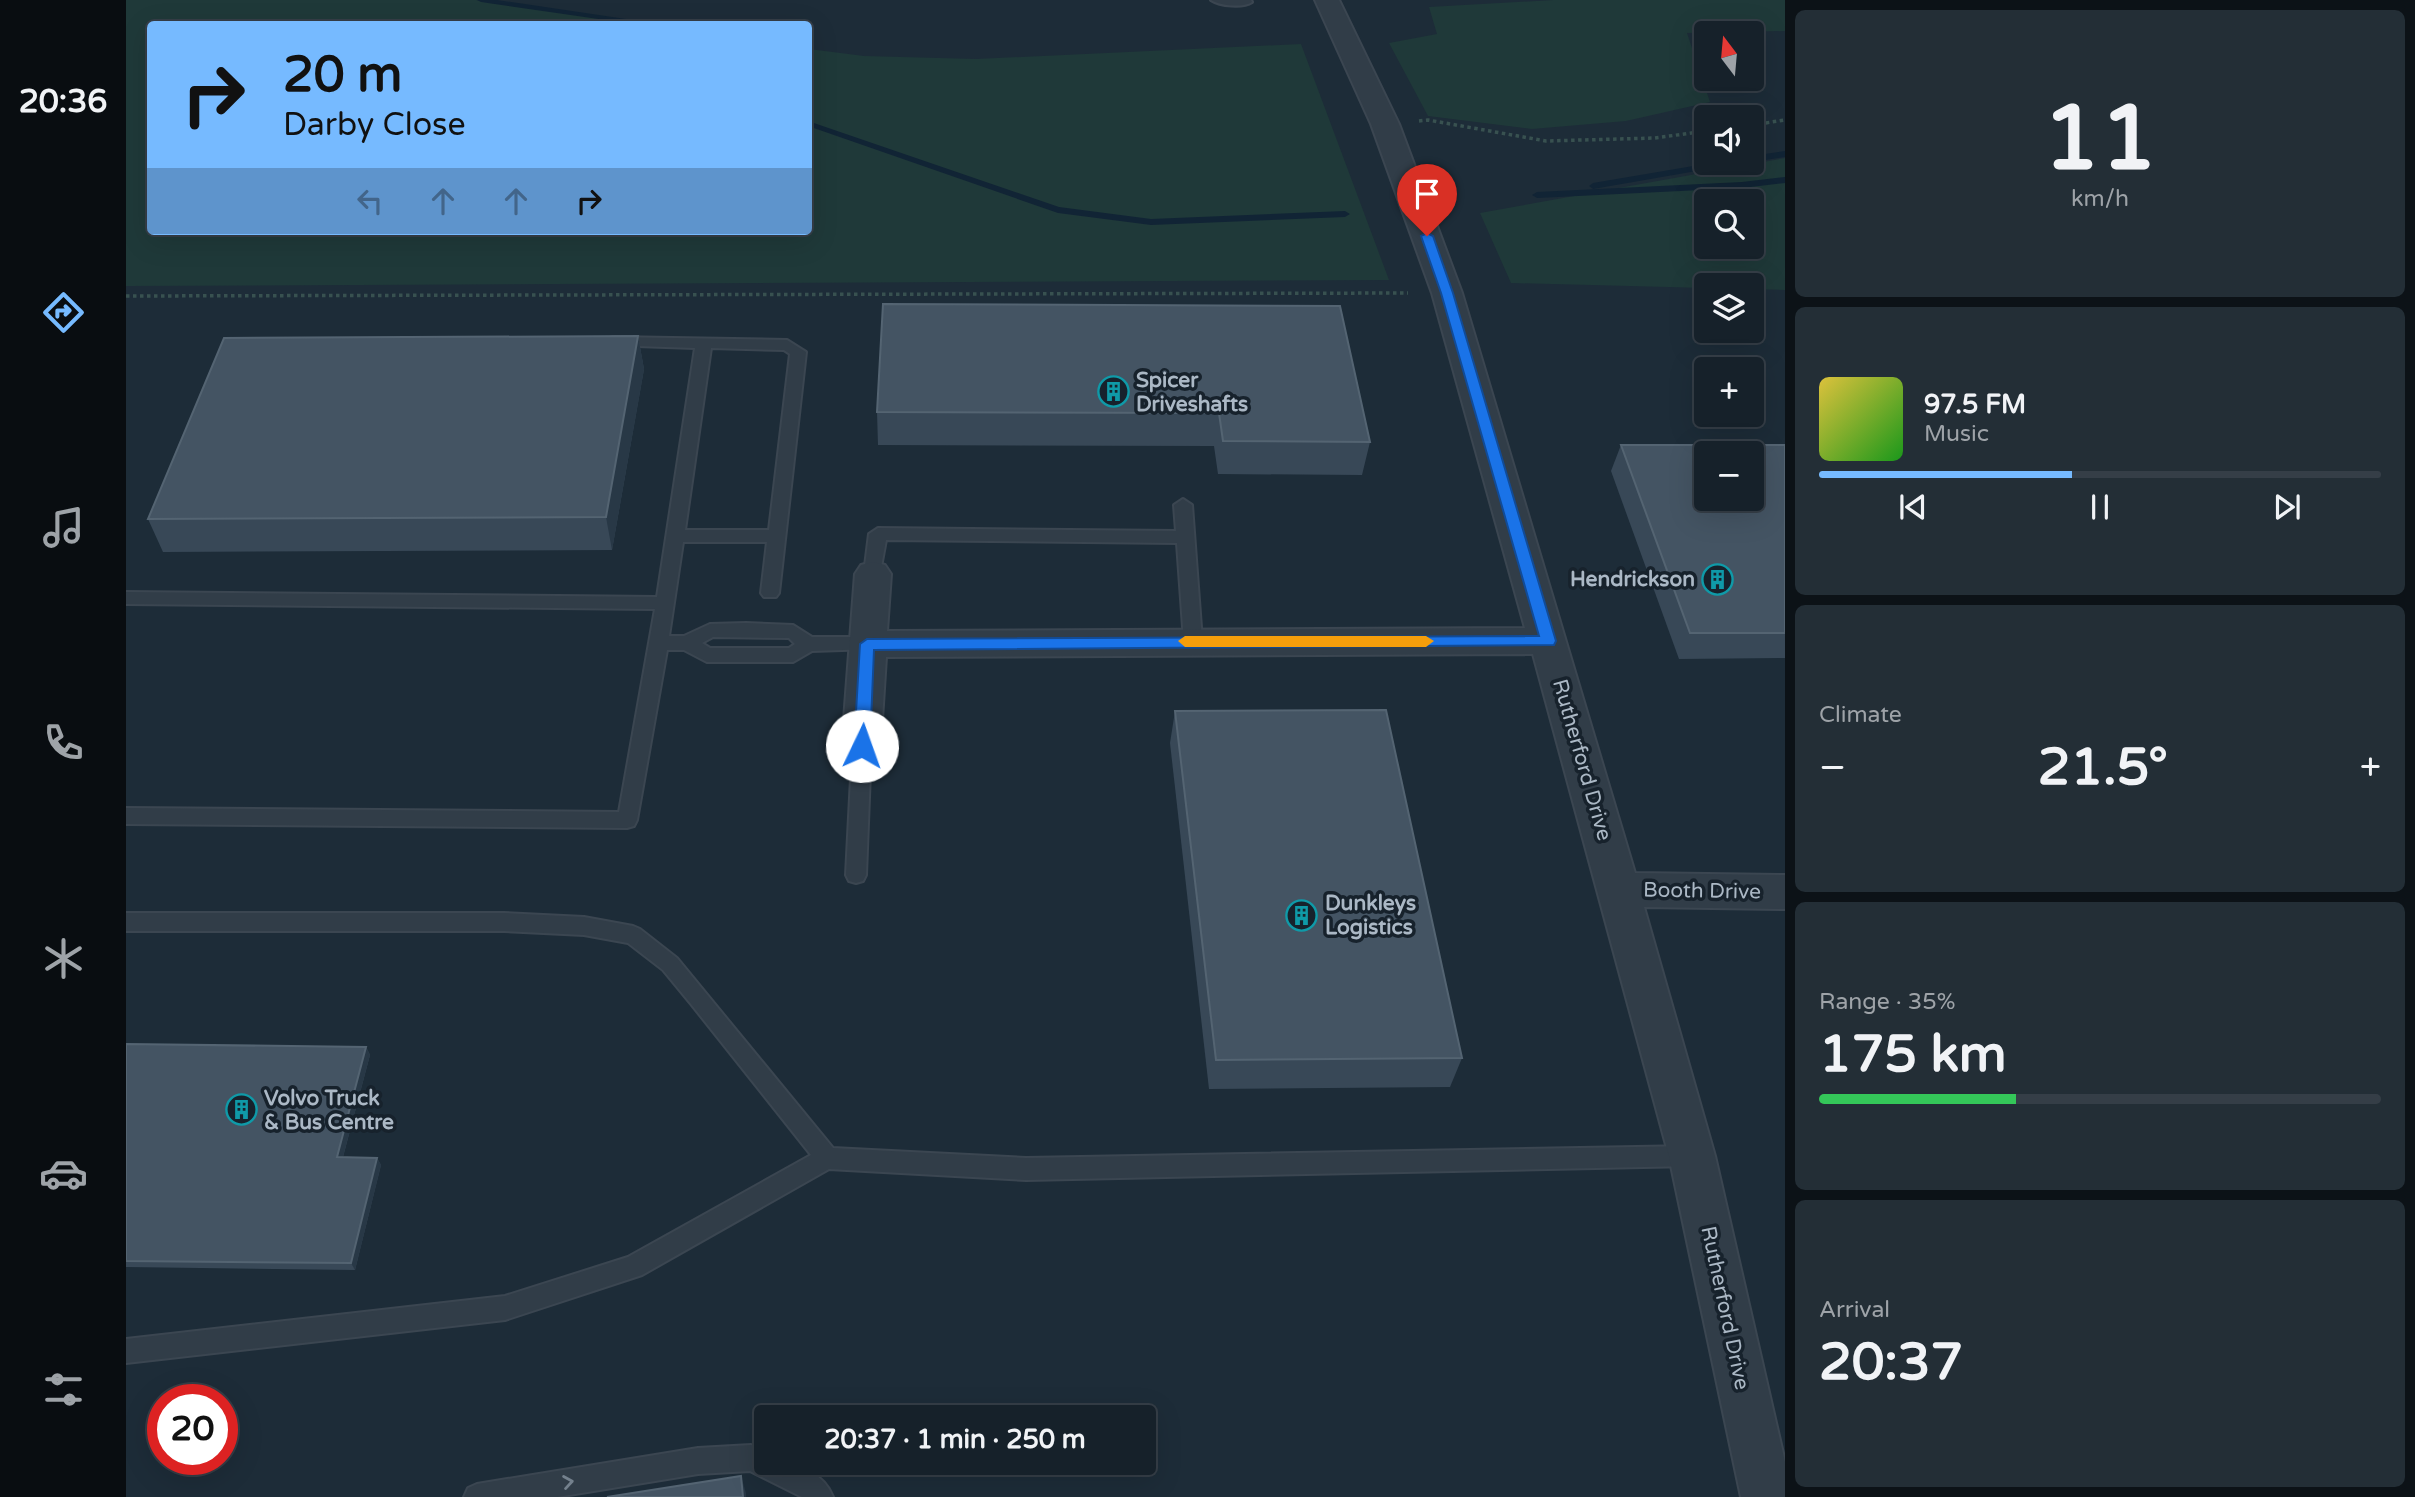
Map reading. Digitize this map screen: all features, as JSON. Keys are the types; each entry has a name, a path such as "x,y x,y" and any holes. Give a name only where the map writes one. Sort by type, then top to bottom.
{"street":[{"name":"Rutherford Drive","path":"1327,0 1385,124 1444,282 1619,890 1692,1156 1767,1497"},
{"path":"863,720 873,574"},
{"path":"867,644 1548,641"},
{"name":"Booth Drive","path":"1619,890 1785,892"}],"lane":[{"path":"1217,0 1246,2"},
{"path":"594,342 788,345 798,352 770,593"},
{"path":"126,816 627,820 659,643 704,343"},
{"path":"1183,505 1194,641"},
{"path":"873,574 878,534 1186,537"},
{"path":"675,537 777,536"},
{"path":"126,598 665,603"},
{"path":"659,643 687,643 707,655 793,655 808,644 867,644"},
{"path":"856,875 863,720"},
{"path":"126,922 505,922 584,926 634,935 670,964 699,997 827,1158"},
{"path":"126,1351 505,1308 634,1267 827,1158 1027,1169 1692,1156"},
{"path":"477,1497 698,1461 751,1458 807,1484 820,1497"}],"path":[{"path":"1412,123 1428,120 1546,141 1655,138 1694,133"},
{"path":"1764,123 1785,120"},
{"path":"126,296 1414,293"}],"green space":[{"path":"126,0 476,0 620,21 147,21 147,235 812,235 812,49 864,56 976,59 1301,44 1389,280 126,286"},
{"path":"1554,0 1785,0 1785,31 1764,31 1764,21 1694,21 1694,33 1687,33 1694,54 1694,91 1706,91 1710,102 1626,121 1532,129 1428,116 1389,43 1437,34 1429,7"},
{"path":"1785,158 1785,290 1764,289 1764,273 1694,273 1694,288 1511,283 1480,213 1694,174 1764,175 1764,162"}],"building":[{"name":"Spicer Driveshafts","path":"883,304 1340,306 1370,442 1223,441 1219,413 877,412"},
{"path":"638,336 606,517 148,519 224,338"},
{"name":"Hendrickson","path":"1621,445 1694,445 1694,511 1764,511 1764,445 1785,445 1785,633 1690,633"},
{"name":"Dunkleys Logistics","path":"1386,710 1462,1058 1216,1060 1175,711"},
{"name":"Volvo Truck & Bus Centre","path":"126,1044 366,1047 337,1157 377,1158 351,1263 126,1261"},
{"path":"741,1476 743,1497 607,1497"}],"waterway":[{"path":"481,0 625,21"},
{"path":"812,124 1058,210 1151,222 1345,214"},
{"path":"1764,157 1785,154"},
{"path":"1593,186 1694,168"},
{"path":"1537,195 1742,185 1785,180"}],"slow traffic":[{"path":"1185,641 1426,641"}],"place":[{"name":"Spicer Driveshafts","path":"1113,392"},
{"name":"Hendrickson","path":"1718,579"},
{"name":"Dunkleys Logistics","path":"1302,915"},
{"name":"Volvo Truck & Bus Centre","path":"241,1110"}],"route":[{"path":"862,746 867,644 1548,641 1447,293 1427,236"}]}
